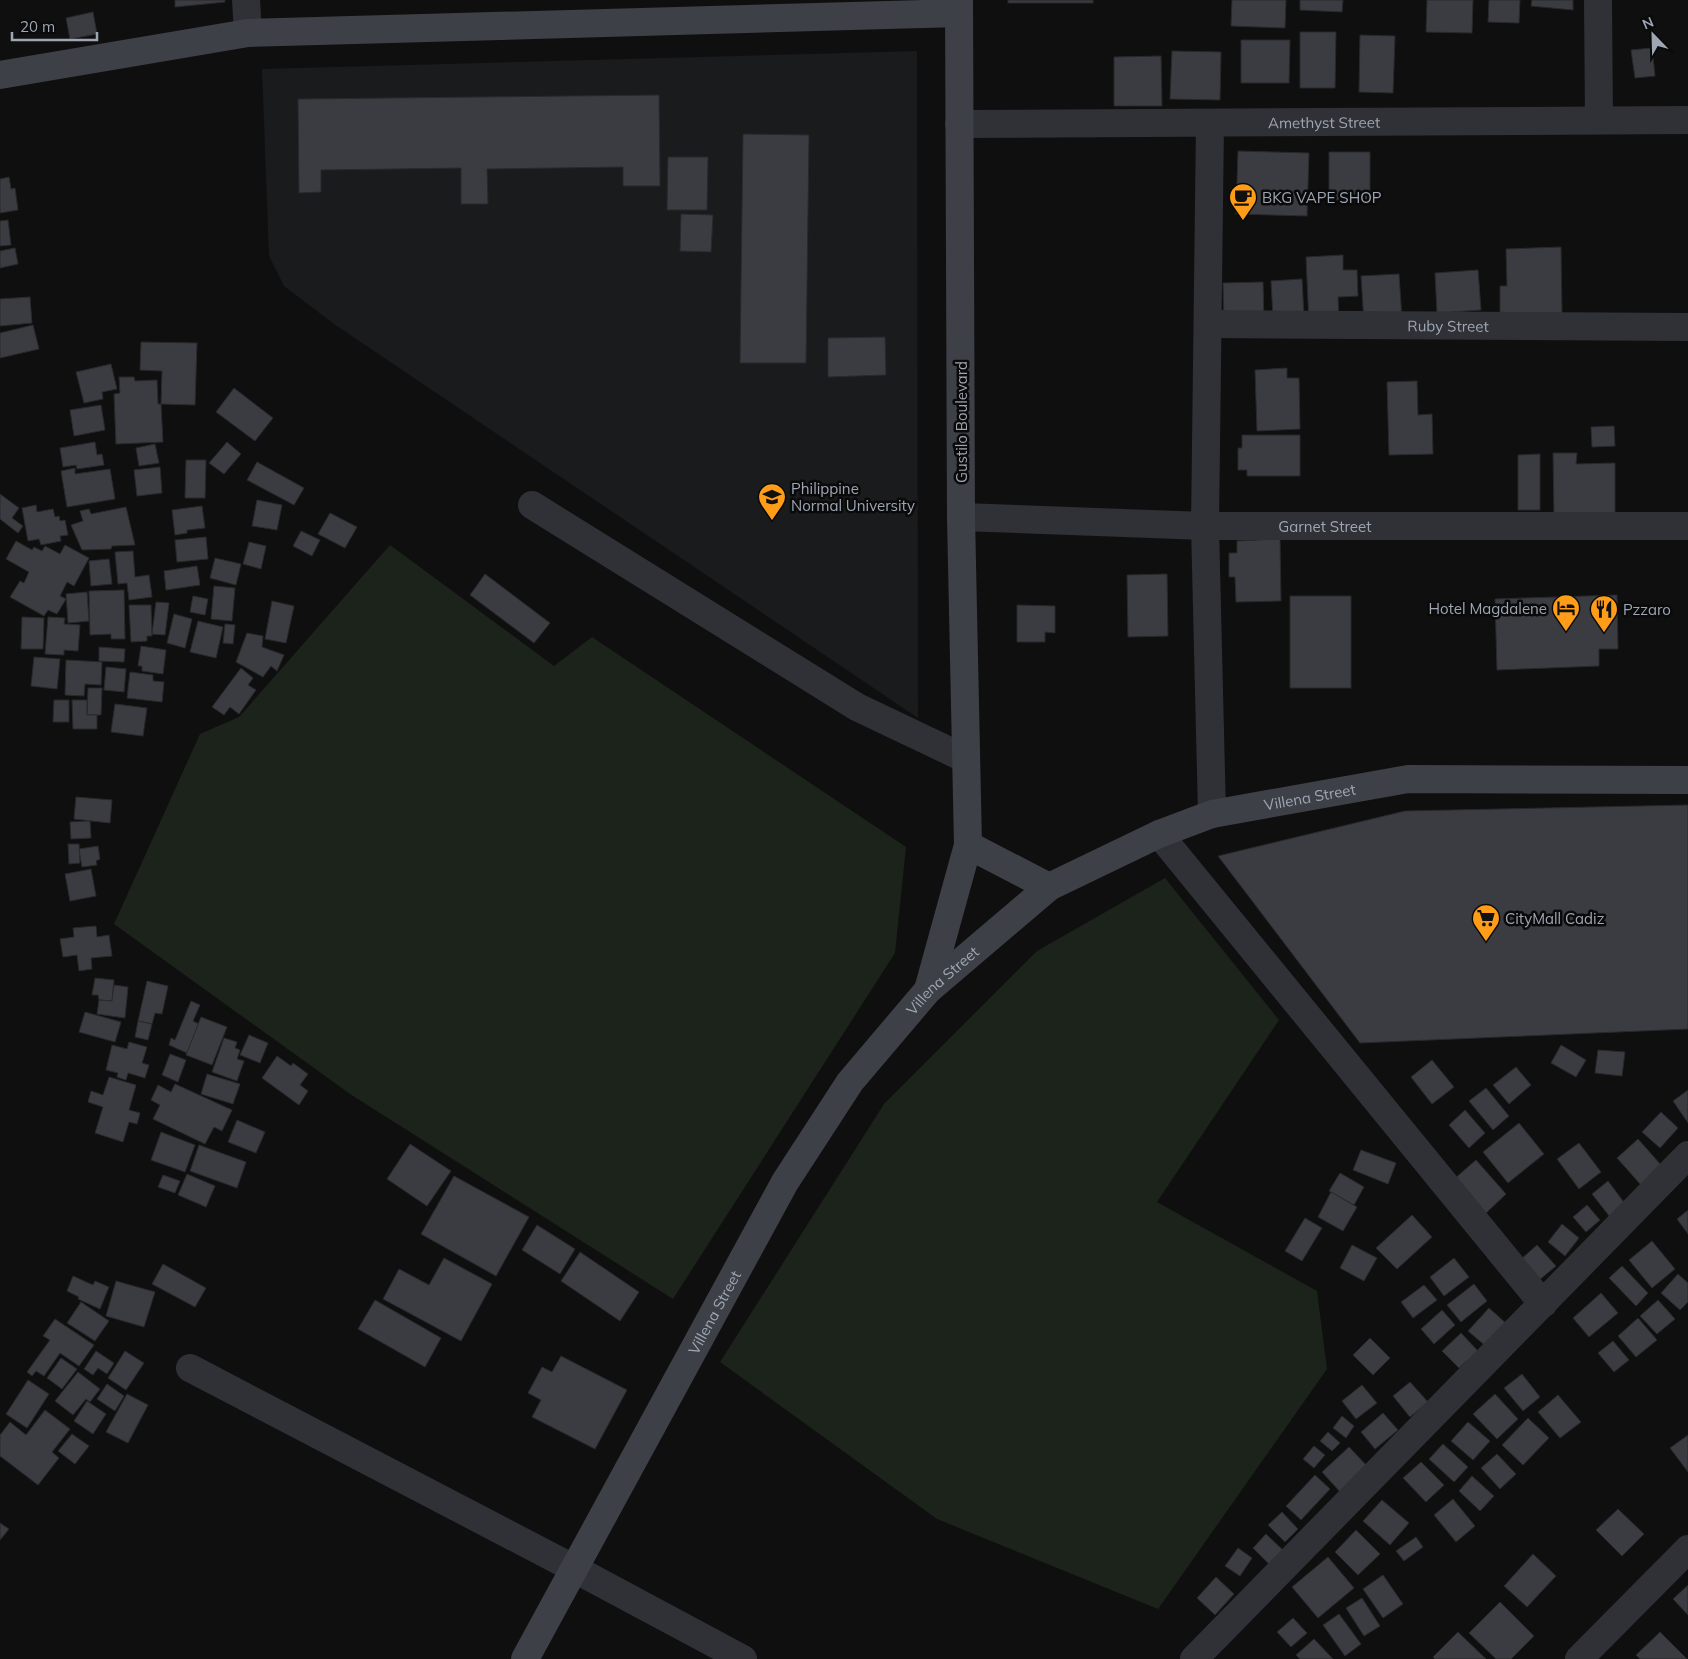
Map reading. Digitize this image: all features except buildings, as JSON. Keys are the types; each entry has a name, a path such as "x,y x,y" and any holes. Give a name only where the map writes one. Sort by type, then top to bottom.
{"street":[{"path":"246,0 248,33"},
{"path":"1598,0 1599,120"},
{"path":"0,75 248,33 959,7"},
{"name":"Gustilo Boulevard","path":"928,990 968,845 961,517 959,7"},
{"name":"Amethyst Street","path":"959,124 1688,120"},
{"path":"1210,123 1205,526 1212,814"},
{"name":"Ruby Street","path":"1208,324 1688,327"},
{"path":"532,505 857,707 966,758"},
{"name":"Garnet Street","path":"961,517 1205,526 1688,526"},
{"name":"Villena Street","path":"525,1659 785,1182 850,1082 928,990 1049,888 1159,834 1212,814 1408,779 1688,780"},
{"path":"1159,834 1543,1304"},
{"path":"968,845 1049,888"},
{"path":"1194,1659 1688,1155"},
{"path":"190,1368 574,1568 743,1659"},
{"path":"1579,1659 1688,1549"}],"shaded area":[{"name":"Philippine Normal University","path":"917,51 918,718 334,324 284,286 269,256 262,69"},
{"path":"390,545 554,666 592,637 906,847 895,953 673,1299 350,1094 114,924 200,734 239,717"},
{"path":"1165,878 1279,1020 1157,1202 1317,1291 1327,1369 1158,1609 937,1519 720,1362 884,1104 1037,951"}],"place":[{"name":"BKG VAPE SHOP","path":"1243,221"},
{"name":"Philippine Normal University","path":"772,521"},
{"name":"Hotel Magdalene","path":"1566,632"},
{"name":"Pzzaro","path":"1604,633"},
{"name":"CityMall Cadiz","path":"1486,942"}]}
